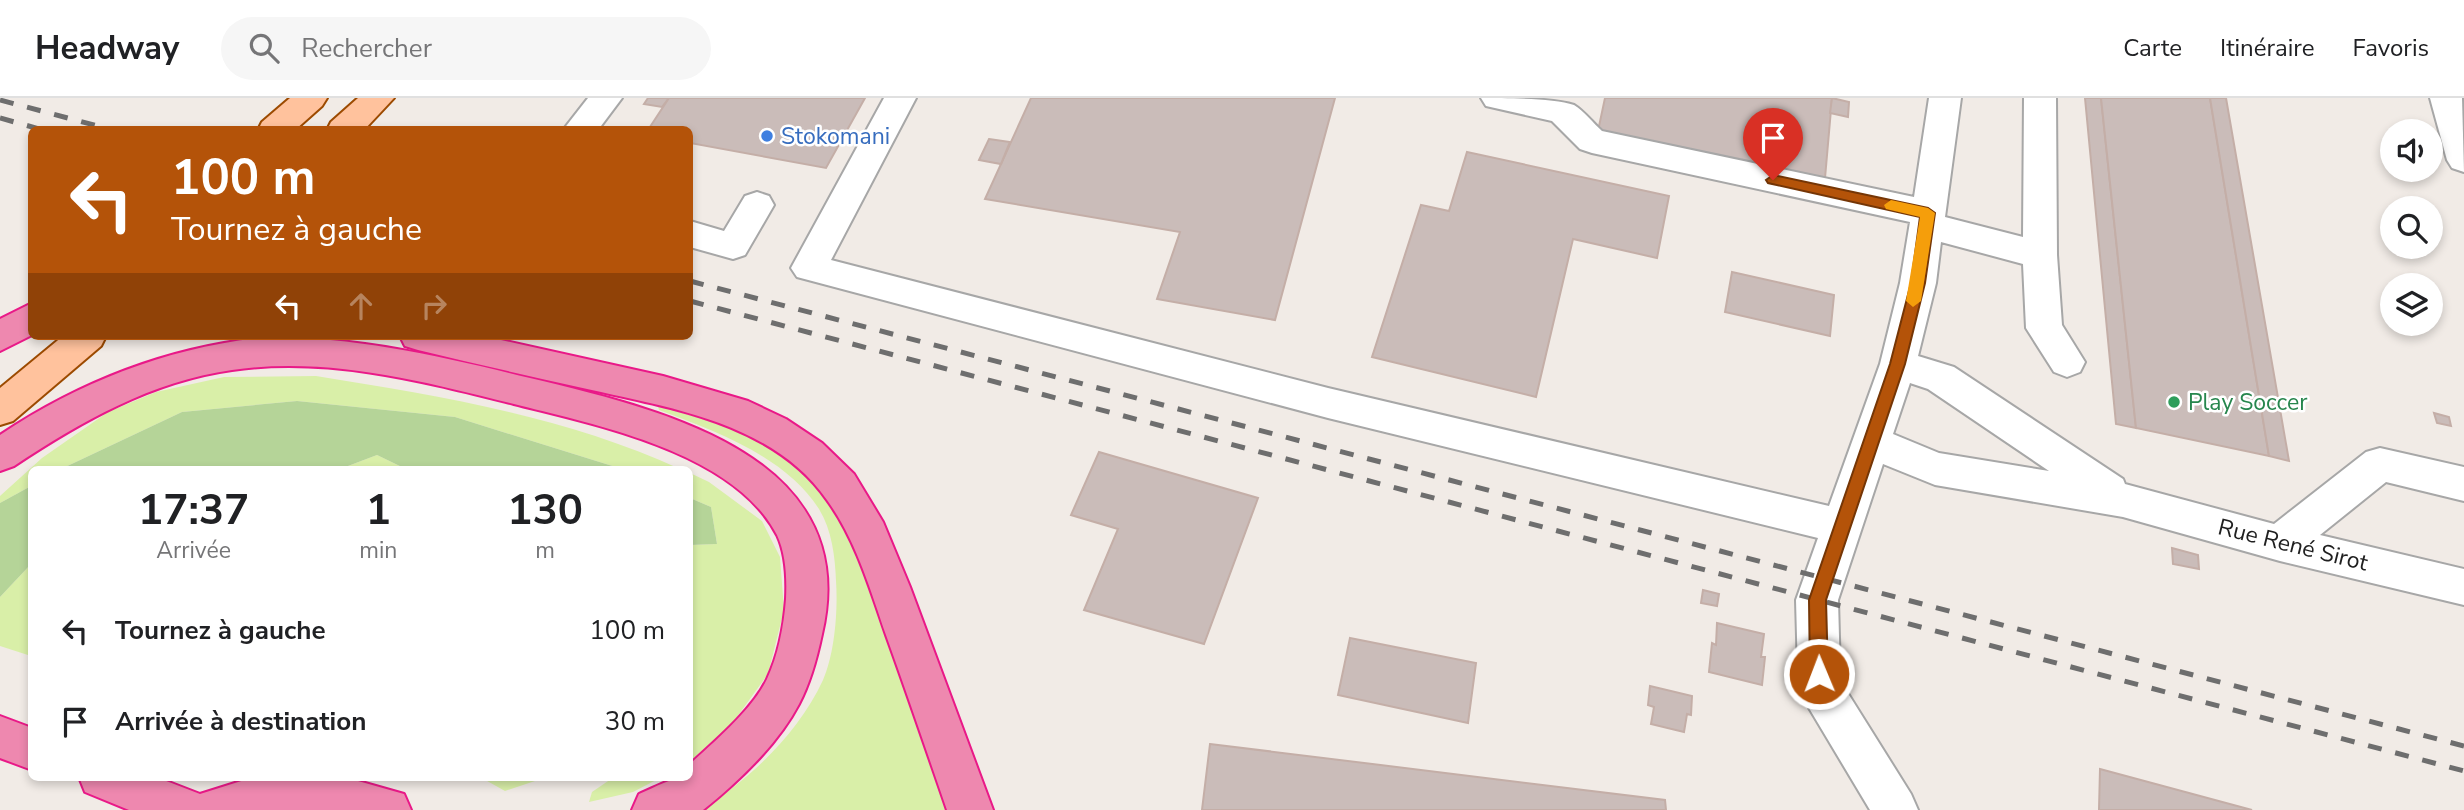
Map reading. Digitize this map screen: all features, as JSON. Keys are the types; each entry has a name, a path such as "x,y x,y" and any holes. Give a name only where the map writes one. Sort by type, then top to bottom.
{"highway":[{"path":"0,337 28,320"},
{"path":"436,340 663,391 735,412 773,430 808,454 840,486 863,522 890,587 970,810"},
{"path":"0,455 59,419 122,388 184,366 267,351 321,352 422,367 580,406 708,449 756,483 782,509 803,547 808,592 800,645 783,694 750,734 712,772 680,800 655,810"},
{"path":"0,737 28,748"},
{"path":"111,781 184,810"},
{"path":"215,810 296,787 388,810"}],"main road":[{"path":"347,126 378,98"},
{"path":"0,376 41,340"},
{"path":"0,410 83,340"}],"street":[{"path":"582,126 606,98"},
{"path":"900,98 809,268 1328,403 1843,527"},
{"path":"1497,98 1562,112 1592,141 1927,219 2040,255"},
{"path":"1895,810 1824,694 1819,674 1817,600 1898,364 1918,283 1945,98"},
{"path":"2040,98 2040,255 2044,328 2067,362"},
{"path":"2445,98 2464,160"},
{"path":"693,235 733,246 757,205"},
{"name":"Rue René Sirot","path":"1898,364 1941,378 2123,500"},
{"name":"Rue René Sirot","path":"1872,442 1935,469 2123,500 2280,543 2464,587"},
{"path":"2280,543 2380,464 2464,484"}],"green space":[{"path":"316,376 455,400 592,435 673,466 612,466 455,417 297,401 182,412 67,466 33,466 108,412 156,392 224,377"},
{"path":"297,401 455,417 612,466 400,466 377,455 348,466 67,466 182,412"},
{"path":"658,406 716,423 762,443 803,472 844,516 955,810 701,810 755,769 787,736 813,700 827,669 833,644 835,563 830,535 819,509 805,490 788,474 747,448 659,410"},
{"path":"377,455 400,466 348,466"},
{"path":"28,471 28,488 0,503 0,496"},
{"path":"693,474 709,482 762,521 780,557 784,610 768,674 726,732 693,759 693,545 717,544 711,507 693,499"},
{"path":"28,488 28,567 0,597 0,503"},
{"path":"693,499 711,507 717,544 693,545"},
{"path":"28,567 28,655 0,646 0,597"},
{"path":"487,781 535,781 505,791"},
{"path":"608,781 654,781 633,792 589,802 592,792"}],"building":[{"path":"648,98 669,98 662,107 644,104"},
{"name":"Stokomani","path":"669,98 865,98 826,168 693,144 693,126 651,126"},
{"path":"1031,98 1335,98 1275,320 1157,299 1180,232 985,199"},
{"path":"1605,98 1832,98 1825,178 1598,131"},
{"path":"1832,98 1849,102 1848,117 1830,113"},
{"path":"2085,98 2101,98 2136,428 2116,424"},
{"path":"2101,98 2210,98 2269,456 2136,428"},
{"path":"2210,98 2226,98 2289,461 2269,456"},
{"path":"989,139 1010,142 1001,164 979,160"},
{"path":"1467,152 1669,196 1657,258 1573,239 1536,397 1372,357 1421,205 1449,211"},
{"path":"1732,272 1834,295 1830,336 1725,312"},
{"path":"2434,413 2449,417 2451,426 2437,423"},
{"path":"1099,452 1258,498 1204,644 1084,610 1118,529 1071,515"},
{"path":"2172,548 2198,555 2199,569 2173,564"},
{"path":"1703,590 1719,594 1717,606 1701,603"},
{"path":"1717,623 1764,634 1762,685 1709,672 1712,643 1716,645"},
{"path":"1350,638 1476,663 1468,723 1338,695"},
{"path":"1650,686 1692,696 1691,715 1687,714 1684,732 1651,724 1654,707 1648,705"},
{"path":"1210,744 1665,800 1666,810 1202,810"},
{"path":"2100,769 2252,810 2099,810"}],"railway":[{"path":"0,100 98,126"},
{"path":"0,118 29,126"},
{"path":"693,282 2464,746"},
{"path":"693,302 2464,771"}],"slow traffic":[{"path":"1891,205 1928,213 1913,301"}],"place":[{"name":"Stokomani","path":"767,136"},
{"name":"Play Soccer","path":"2174,402"}],"route":[{"path":"1773,180 1928,213 1918,283 1898,364 1817,600 1819,674"}]}
